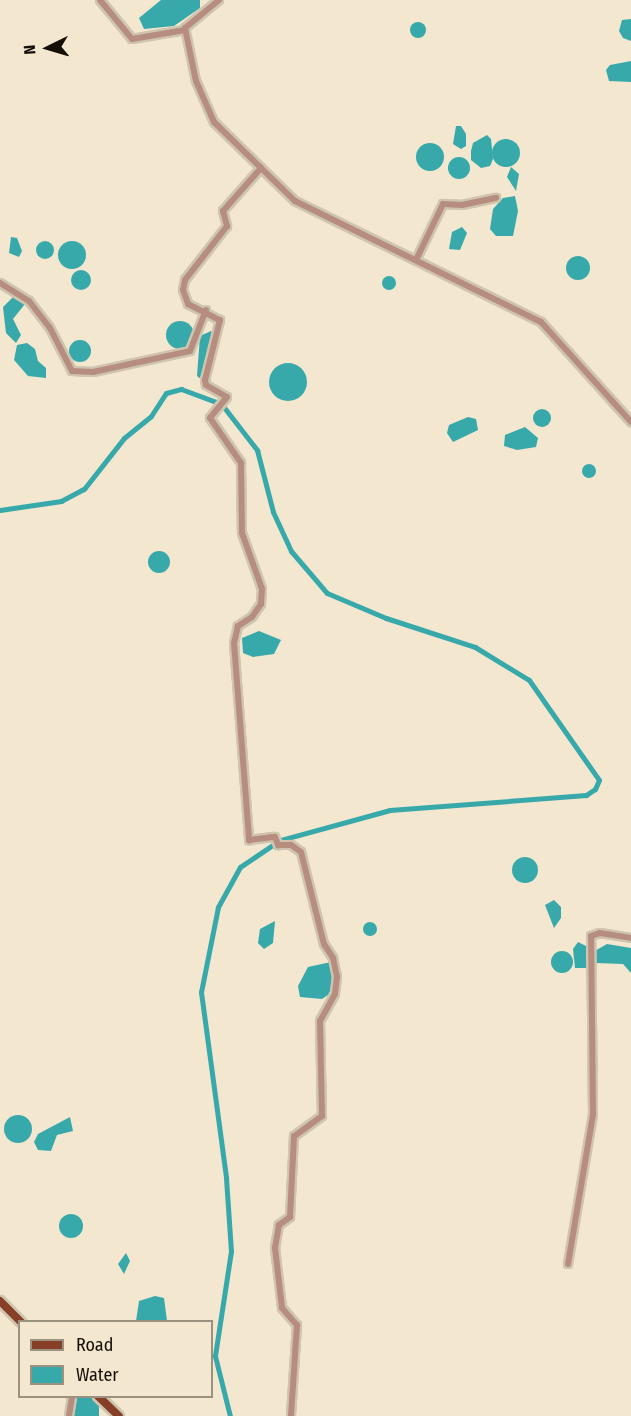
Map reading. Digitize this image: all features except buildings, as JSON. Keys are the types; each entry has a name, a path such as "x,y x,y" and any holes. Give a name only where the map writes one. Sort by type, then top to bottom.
{"main road":[{"path":"0,1301 19,1320"},
{"path":"100,1398 118,1416"}],"street":[{"path":"100,0 132,39 185,30"},
{"path":"219,0 192,19 185,30 202,100 214,122 295,201 380,245 417,258 541,322 631,422"},
{"path":"261,168 223,211 227,226 185,280 185,301 206,310 220,320 206,385 227,397 210,418 242,463 242,533 262,588 261,604 252,617 238,626 234,644 249,840 275,837 278,845 297,849 305,860 324,944 333,958 337,977 335,994 320,1021 322,1116 294,1136 290,1217 279,1225 275,1248 282,1308 297,1325 291,1416"},
{"path":"417,258 443,204 462,205 496,198"},
{"path":"0,283 29,301 50,328 72,371 93,372 190,351 206,310"},
{"path":"568,1264 593,1114 591,936 600,933 631,938"},
{"path":"69,1416 72,1398"}],"water":[{"path":"161,0 200,0 200,8 174,26 144,29 139,18"},
{"path":"631,19 631,41 623,38 619,31 622,20"},
{"path":"418,22 424,24 426,30 424,36 418,38 412,36 410,30 412,24"},
{"path":"631,61 631,82 609,81 606,70 610,65"},
{"path":"456,126 461,126 466,134 466,146 461,149 453,144"},
{"path":"487,135 491,139 493,159 490,166 481,168 471,160 471,151 473,143"},
{"path":"506,139 516,143 520,153 516,163 506,167 496,163 492,153 496,143"},
{"path":"430,143 440,147 444,157 440,167 430,171 420,167 416,157 420,147"},
{"path":"459,157 467,160 470,168 467,176 459,179 451,176 448,168 451,160"},
{"path":"511,167 519,174 516,191 507,177"},
{"path":"515,196 518,211 513,236 496,236 490,229 493,209 503,198"},
{"path":"462,227 467,233 460,250 449,249 452,232"},
{"path":"11,237 17,238 22,251 19,257 9,253"},
{"path":"41,241 49,241 54,246 52,257 41,259 36,254 36,246"},
{"path":"72,241 82,245 86,255 82,265 72,269 62,265 58,255 62,245"},
{"path":"578,256 587,259 590,268 587,277 578,280 569,277 566,268 569,259"},
{"path":"81,270 88,273 91,280 88,287 81,290 74,287 71,280 74,273"},
{"path":"386,276 392,276 396,283 392,290 386,290 382,286 382,280"},
{"path":"14,296 25,304 13,319 21,335 16,343 6,333 3,307"},
{"path":"180,321 190,325 194,335 190,345 180,349 170,345 166,335 170,325"},
{"path":"211,331 214,335 202,380 197,376 200,336"},
{"path":"80,340 88,343 91,351 88,359 80,362 72,359 69,351 72,343"},
{"path":"27,343 35,349 38,361 46,368 46,378 28,376 14,360 17,345"},
{"path":"288,363 295,364 301,369 306,375 306,389 301,395 295,400 288,401 281,400 275,395 270,389 269,382 270,375 275,369 281,364"},
{"path":"542,409 548,412 551,418 548,424 542,427 536,424 533,418 536,412"},
{"path":"468,417 476,419 478,430 453,442 447,433 449,425"},
{"path":"525,427 538,438 536,447 517,450 504,446 505,435"},
{"path":"589,464 594,466 596,471 594,476 589,478 584,476 582,471 584,466"},
{"path":"159,551 167,554 170,562 167,570 159,573 151,570 148,562 151,554"},
{"path":"259,631 281,640 274,654 253,657 243,653 242,638"},
{"path":"525,857 534,861 538,870 534,879 525,883 516,879 512,870 516,861"},
{"path":"554,900 561,907 561,918 554,928 545,905"},
{"path":"275,921 273,943 264,949 258,943 260,929"},
{"path":"370,922 375,924 377,929 375,934 370,936 365,934 363,929 365,924"},
{"path":"578,942 588,947 588,968 575,968 573,949"},
{"path":"607,944 631,948 631,973 623,964 595,963 593,952"},
{"path":"562,951 570,954 573,962 570,970 562,973 554,970 551,962 554,954"},
{"path":"331,962 333,986 328,995 322,999 300,997 298,986 308,967"},
{"path":"18,1115 28,1119 32,1129 28,1139 18,1143 8,1139 4,1129 8,1119"},
{"path":"70,1117 73,1131 57,1135 51,1151 38,1150 34,1142 38,1134"},
{"path":"66,1214 76,1214 83,1221 83,1231 76,1238 66,1238 59,1231 59,1221"},
{"path":"126,1253 130,1261 124,1274 118,1264"},
{"path":"155,1296 164,1298 167,1320 136,1320 139,1301"},
{"path":"75,1398 94,1398 99,1406 99,1416 70,1416"}],"waterway":[{"path":"0,510 61,501 84,489 124,438 151,416 166,393 181,389 219,403"},
{"path":"223,406 257,450 273,512 291,551 327,593 386,618 475,647 529,680 599,780 595,789 586,795 390,810 280,840 240,867 218,907 201,992 226,1178 231,1251 215,1356 230,1416"}]}
